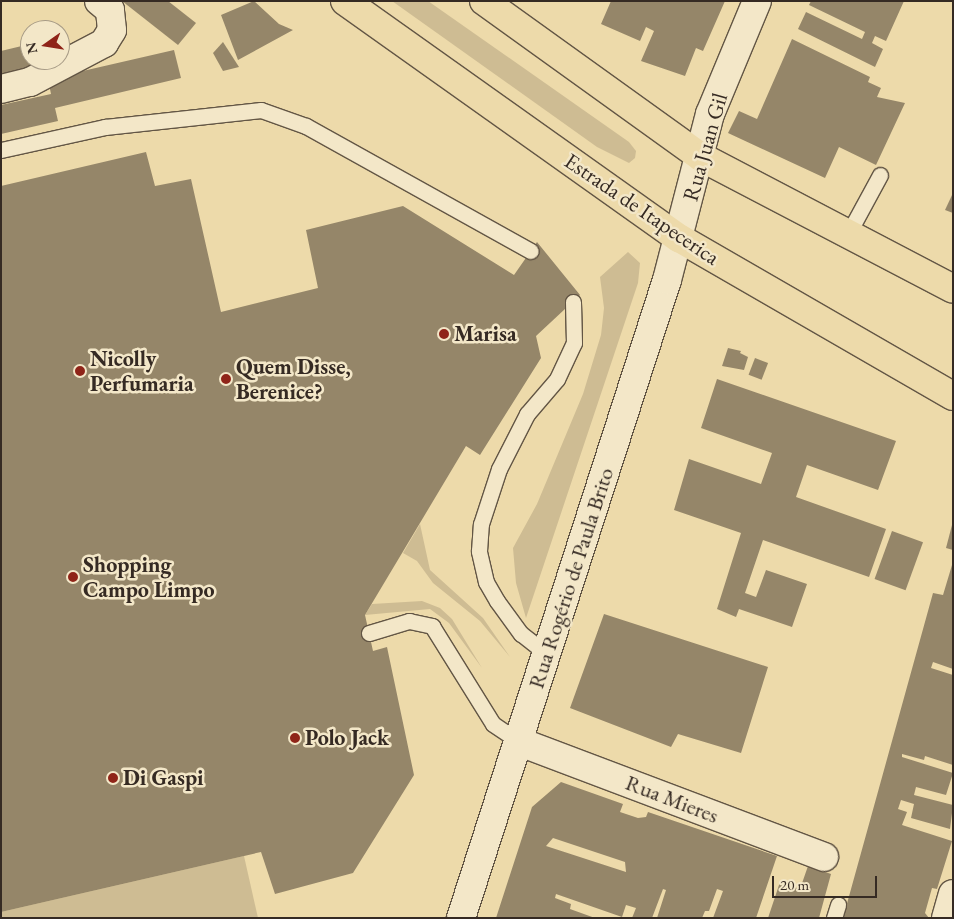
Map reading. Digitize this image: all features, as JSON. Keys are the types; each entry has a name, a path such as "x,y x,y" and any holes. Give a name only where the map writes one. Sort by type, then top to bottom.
{"main road":[{"name":"Estrada de Itapecerica","path":"345,1 680,238 953,396"},
{"path":"484,1 701,156 953,289"}],"street":[{"path":"1,89 30,82 104,43 112,30 110,10 99,1"},
{"name":"Rua Juan Gil","path":"680,238 710,114 757,1"},
{"name":"Rua Rogério de Paula Brito","path":"461,918 520,742 680,238"},
{"name":"Rua Mieres","path":"520,742 824,857"},
{"path":"946,918 953,894"}],"lane":[{"path":"1,150 105,127 261,110 306,126 531,251"},
{"path":"848,234 880,175"},
{"path":"547,654 521,634 497,601 486,582 479,551 482,524 498,468 527,414 557,380 574,343 573,302"},
{"path":"369,632 409,621 432,626 493,724 520,742"}],"shaded area":[{"path":"392,1 428,1 629,142 636,151 635,158 629,163 597,147"},
{"path":"628,252 640,263 638,283 526,618 516,583 513,548 537,504 583,394 601,335 604,308 600,277"},
{"path":"420,524 430,570 483,618 510,657 480,621 433,583 417,561 403,553"},
{"path":"422,601 440,608 452,619 482,668 449,623 430,609 365,615 372,604"},
{"path":"244,856 258,918 1,918 1,912"}],"building":[{"path":"122,1 168,1 196,23 178,45"},
{"path":"254,1 279,24 293,30 238,60 221,15"},
{"path":"611,1 725,1 703,51 696,48 685,76 641,61 654,31 646,27 640,41 601,24"},
{"path":"811,1 904,1 886,41 875,36 872,43 883,49 875,67 798,29 806,12 862,39 865,32 809,5"},
{"path":"792,39 870,77 868,82 881,88 877,97 905,103 876,165 839,147 825,178 728,133 739,111 757,119"},
{"path":"223,42 239,67 223,71 213,53"},
{"path":"20,46 20,70 42,70 1,80 1,51"},
{"path":"174,50 181,78 55,108 58,121 1,134 1,105 51,94 48,79"},
{"path":"146,152 155,186 191,179 221,312 318,288 306,230 403,206 514,275 537,242 580,295 536,336 541,358 480,455 466,446 365,615 373,651 387,647 414,775 353,873 275,894 261,852 1,912 1,186"},
{"path":"953,193 953,213 945,210"},
{"path":"728,348 741,351 740,353 748,357 744,370 722,366"},
{"path":"755,358 768,363 762,380 749,375"},
{"path":"717,379 896,441 878,490 807,465 796,497 886,529 869,577 763,540 745,593 756,597 766,570 807,584 792,627 739,609 736,617 717,609 741,533 674,510 689,459 761,484 772,453 701,428"},
{"path":"953,525 953,550 946,548"},
{"path":"892,531 923,542 906,590 875,579"},
{"path":"952,565 953,669 933,662 931,668 953,675 953,765 925,756 924,760 902,754 902,757 953,773 946,795 916,787 914,795 953,805 950,829 911,818 914,804 901,800 898,809 907,812 902,825 952,841 937,889 932,888 925,913 929,918 843,918 933,593 943,595"},
{"path":"604,614 768,667 741,753 678,734 671,747 570,708"},
{"path":"561,782 623,804 620,812 638,818 646,817 648,812 777,856 756,918 713,918 723,891 717,889 709,911 705,911 702,918 657,918 666,890 663,889 652,918 632,918 636,908 626,905 622,917 556,894 555,898 571,904 570,909 595,918 496,918 532,807","holes":["553,838 625,862 626,872 546,846"]},
{"path":"808,866 831,874 819,918 768,918 780,882 800,889"}],"place":[{"name":"Marisa","path":"444,334"},
{"name":"Nicolly Perfumaria","path":"80,371"},
{"name":"Quem Disse, Berenice?","path":"226,379"},
{"name":"Shopping Campo Limpo","path":"73,577"},
{"name":"Polo Jack","path":"295,738"},
{"name":"Di Gaspi","path":"113,778"}]}
